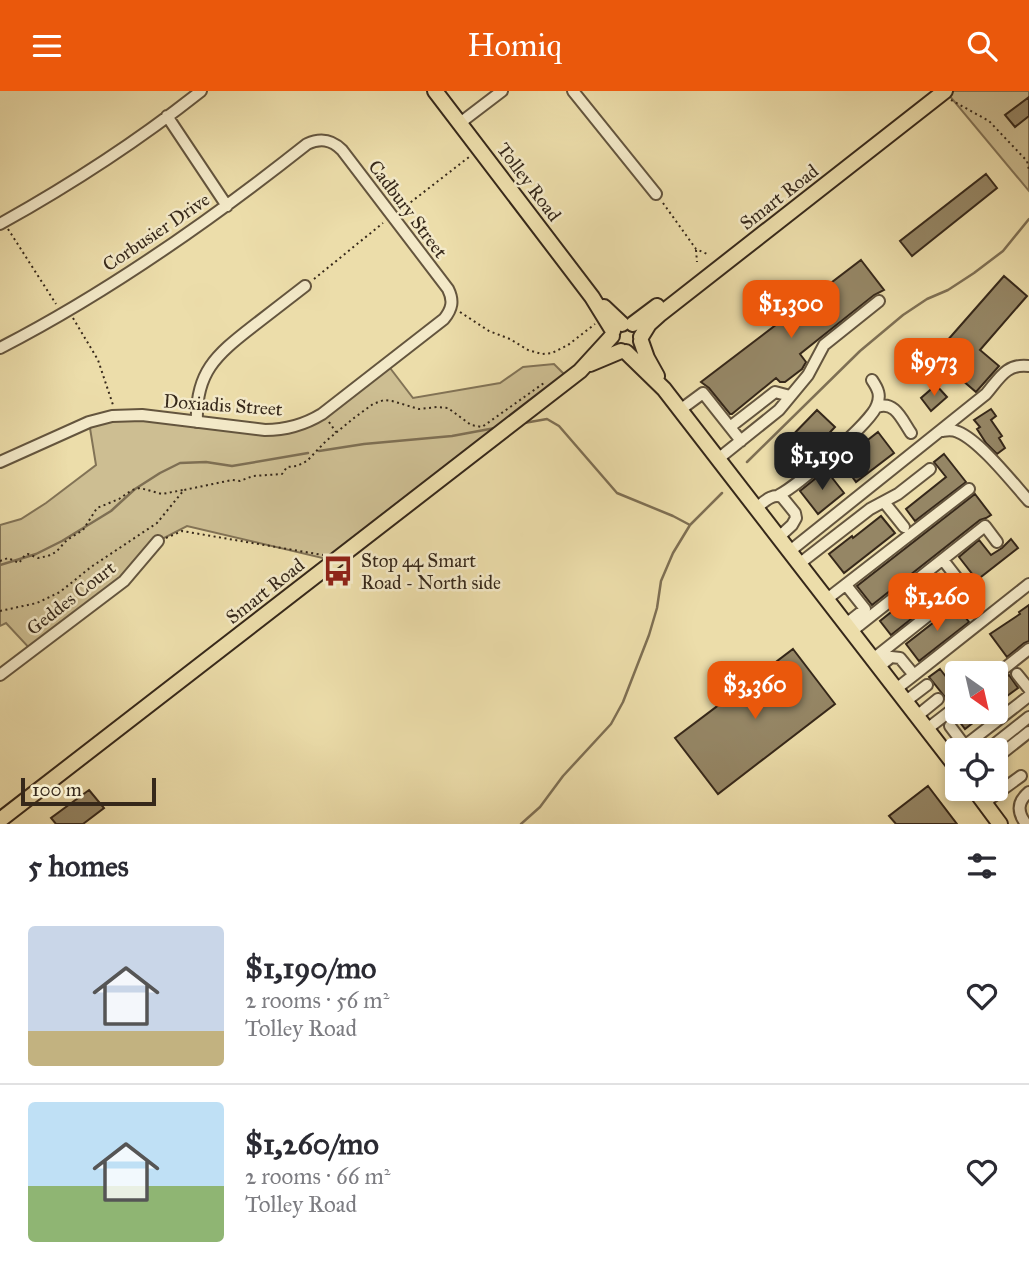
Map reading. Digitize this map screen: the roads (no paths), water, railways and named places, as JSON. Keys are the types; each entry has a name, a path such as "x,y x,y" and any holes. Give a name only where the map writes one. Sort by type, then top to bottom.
{"main road":[{"name":"Tolley Road","path":"435,91 592,297 620,329"},
{"name":"Smart Road","path":"0,820 585,366 620,329 934,91"},
{"name":"Smart Road","path":"641,339 649,324 659,314 947,95"},
{"path":"664,389 624,352 617,349 612,341 620,329 640,331 647,358 664,389 917,716 945,744"},
{"path":"624,352 636,349 641,339"},
{"name":"Smart Road","path":"585,366 624,352"},
{"path":"984,803 1000,824"}],"street":[{"path":"2,223 116,152 201,91"},
{"path":"460,123 502,91"},
{"path":"573,91 656,194"},
{"path":"167,116 227,206"},
{"name":"Corbusier Drive","path":"0,348 65,312 143,263 227,206 307,144 326,140"},
{"name":"Cadbury Street","path":"326,140 342,150 448,289 452,306"},
{"path":"197,422 198,395 204,378 218,355 305,286"},
{"path":"718,459 779,410 808,375 824,345 878,301"},
{"name":"Doxiadis Street","path":"0,462 79,426 101,418 131,414 276,430 302,424 322,414 444,319 452,306"},
{"path":"790,551 942,431 986,394 1007,369 1029,366"},
{"path":"756,508 769,498 779,495 822,462 869,419 877,407 879,391 872,380"},
{"path":"730,427 775,392 790,396"},
{"path":"680,410 703,393 741,441"},
{"path":"877,407 892,407 911,433"},
{"path":"942,431 949,429 958,432 976,445 1029,501"},
{"path":"799,563 870,509 898,494 930,469"},
{"path":"827,599 969,489"},
{"path":"779,495 795,513 796,518 792,526 779,537"},
{"path":"884,502 904,527"},
{"path":"849,627 943,560 985,526 997,542"},
{"name":"Geddes Court","path":"0,675 124,581 158,541"},
{"path":"876,663 964,587 943,560"},
{"path":"896,689 1029,584"},
{"path":"846,585 864,609 849,627"},
{"path":"1008,666 1029,649"},
{"path":"876,663 891,657 900,658 914,675"},
{"path":"1017,674 1029,689"},
{"path":"906,701 927,685"},
{"path":"1008,709 1029,696"},
{"path":"917,716 938,699"},
{"path":"928,729 945,716"},
{"path":"1003,738 1028,718"},
{"path":"1008,740 1019,731 1028,718"},
{"path":"974,738 987,725"},
{"path":"950,726 953,738"},
{"path":"1008,748 1029,731"},
{"path":"984,803 1021,776"},
{"path":"1026,824 1019,814 1019,807 1029,792"}],"waterway":[{"path":"747,462 860,351 903,315 927,299 948,290 1003,251 1029,219"},
{"path":"524,423 547,419 559,426 617,493 690,525"},
{"path":"319,451 452,436 495,428"},
{"path":"0,565 36,554 62,541 111,511 135,489 180,463 206,462 232,466 308,453"},
{"path":"521,824 540,807 563,776 611,724 623,702 649,635 661,581 673,553 690,525 722,493"}],"place":[{"name":"Stop 44 Smart Road - North side","path":"338,571"}]}
